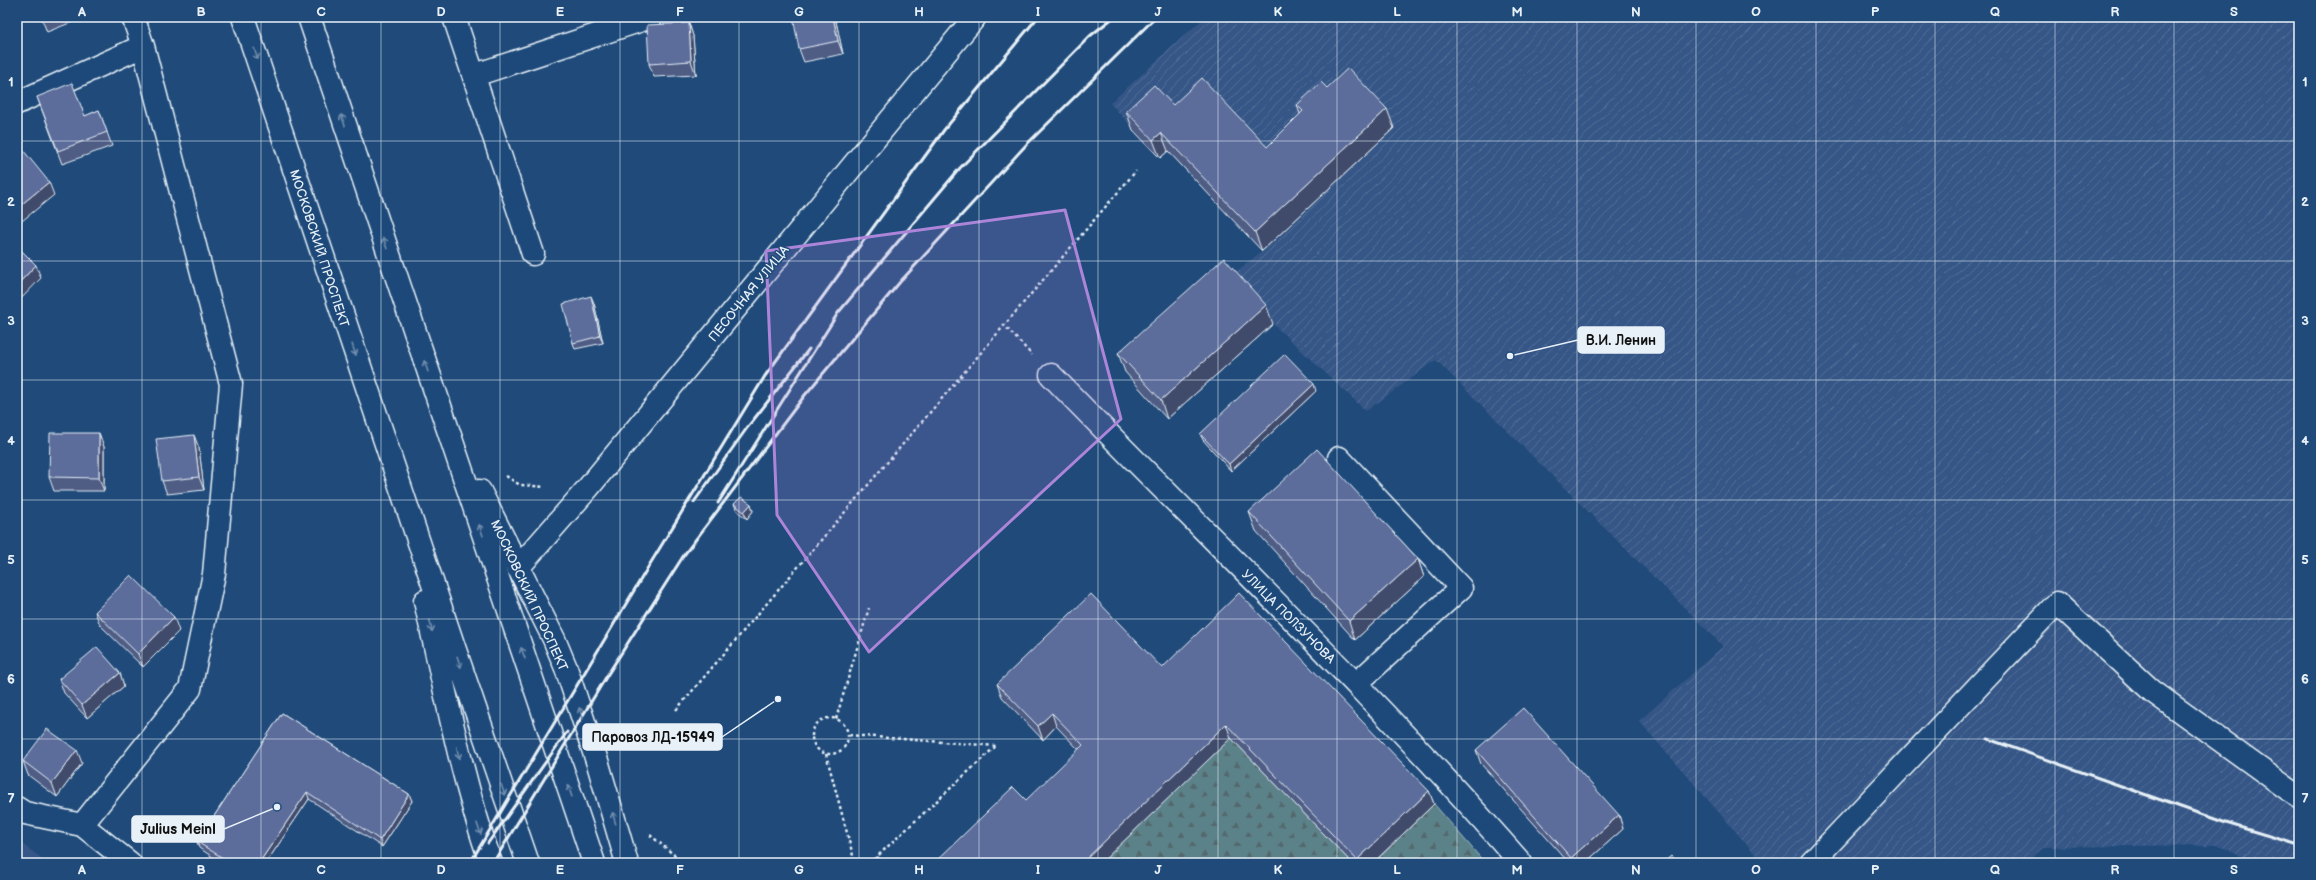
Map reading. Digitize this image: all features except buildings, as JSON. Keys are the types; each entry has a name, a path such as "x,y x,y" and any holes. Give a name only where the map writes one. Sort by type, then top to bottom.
{"street":[{"path":"82,825 190,689 214,574 231,384 143,46 133,17"},
{"name":"МОСКОВСКИЙ ПРОСПЕКТ","path":"243,17 528,863"},
{"name":"МОСКОВСКИЙ ПРОСПЕКТ","path":"309,17 594,863"},
{"path":"454,17 475,75 533,254"},
{"path":"475,75 651,17"},
{"name":"ПЕСОЧНАЯ УЛИЦА","path":"518,568 574,505 975,17"},
{"path":"17,103 143,46"},
{"name":"УЛИЦА ПОЛЗУНОВА","path":"1051,375 1450,781 1521,863"},
{"name":"МОСКОВСКИЙ ПРОСПЕКТ","path":"438,403 566,668 630,860"},
{"path":"1339,458 1461,588 1356,684"},
{"name":"МОСКОВСКИЙ ПРОСПЕКТ","path":"398,479 463,774 475,818 491,863"},
{"path":"1811,863 2057,603 2152,691 2299,797"},
{"path":"17,808 25,813 82,825 130,863"},
{"path":"582,828 630,860"}],"path":[{"path":"676,710 1003,324 1136,171"},
{"path":"1003,324 1051,375"},
{"path":"836,719 869,608"},
{"path":"826,718 836,719 844,723 849,735 843,750 836,754 826,754 816,747 812,734 818,722 826,718"},
{"path":"849,735 996,746 870,863"},
{"path":"826,754 855,863"},
{"path":"877,857 883,863"}],"highlighted area":[{"path":"1065,210 1121,419 869,652 777,515 766,251"}],"shaded area":[{"path":"1205,17 2299,17 2299,863 2256,863 2216,845 2044,847 2026,863 1763,863 1639,721 1723,646 1436,360 1366,411 1273,324 1231,276 1262,251 1168,152 1160,158 1110,103"},
{"path":"17,840 48,863 17,863"}],"green space":[{"path":"1231,738 1352,863 1101,863"},
{"path":"1434,804 1485,863 1373,863"}],"railway":[{"path":"650,564 765,376 944,130 1038,17"},
{"path":"718,503 838,313 960,168 1090,36 1114,17"},
{"path":"493,863 608,674 684,555 805,395 900,282 1027,144 1156,17"},
{"path":"694,502 747,428 809,349"},
{"path":"470,863 653,559"},
{"path":"488,843 567,732"},
{"path":"1988,739 2226,823 2299,845"}],"place":[{"name":"В.И. Ленин","path":"1510,356"},
{"name":"Паровоз ЛД-15949","path":"778,699"},
{"name":"Julius Meinl","path":"277,807"}]}
